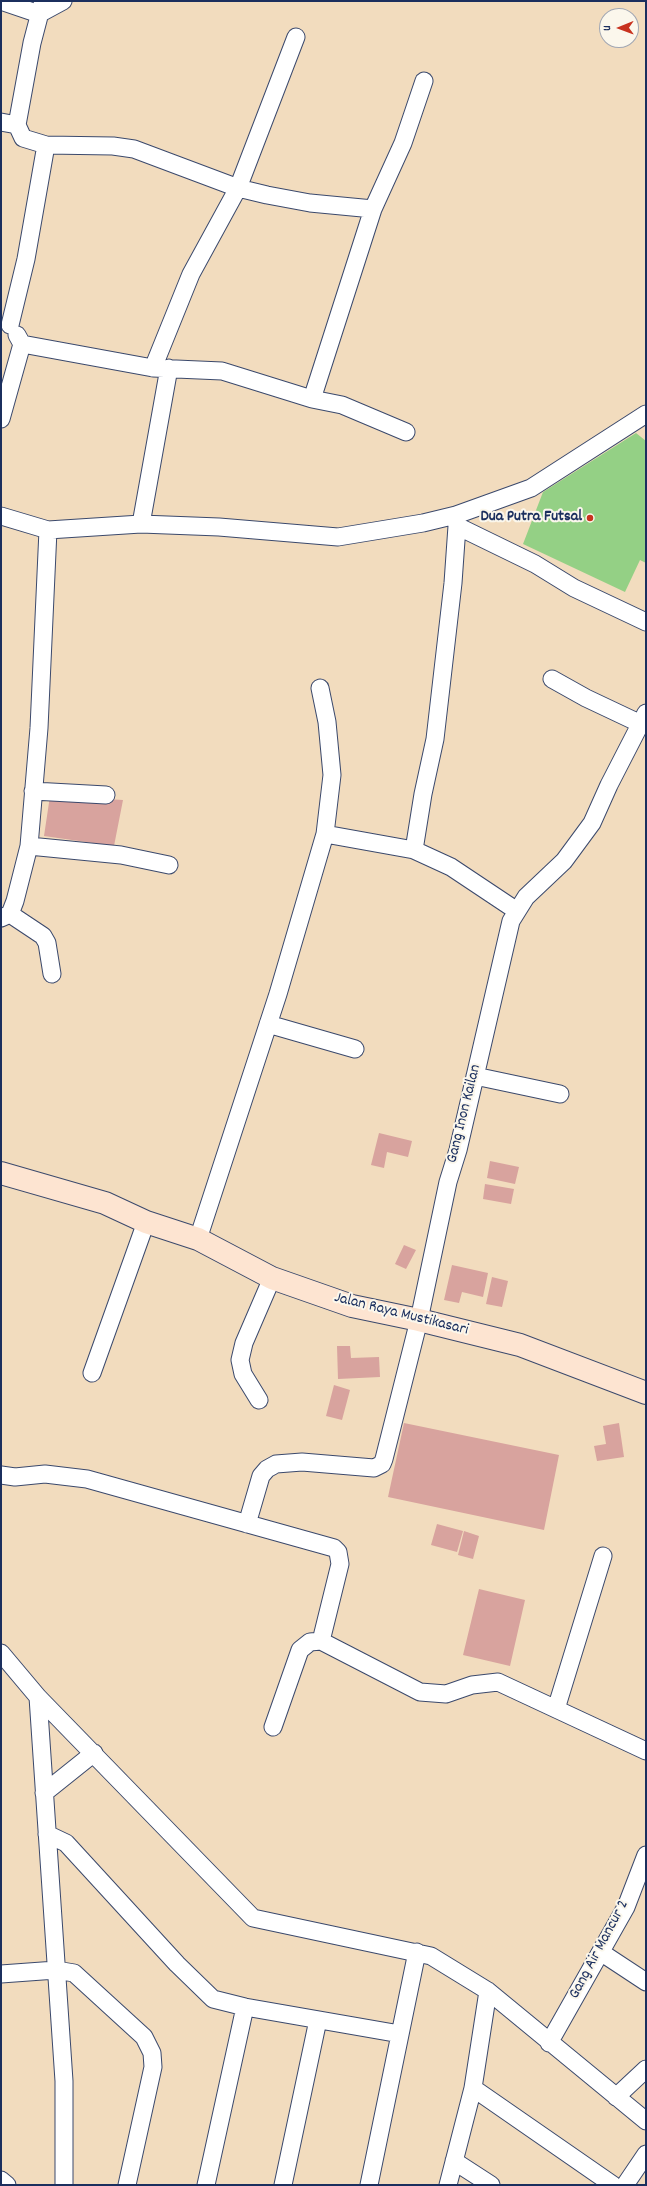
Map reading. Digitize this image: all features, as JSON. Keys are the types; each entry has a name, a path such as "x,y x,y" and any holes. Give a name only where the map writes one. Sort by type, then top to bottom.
{"main road":[{"name":"Jalan Raya Mustikasari","path":"1,1173 105,1204 146,1222 198,1239 272,1278 352,1306 419,1320 520,1345 646,1393"}],"street":[{"path":"1,1 41,8 63,1"},
{"path":"41,8 9,124 24,138 46,145 113,146 134,149 238,188 310,203 373,209"},
{"path":"141,524 161,368 191,274 238,188 296,37"},
{"path":"312,400 373,209 403,143 424,81"},
{"path":"46,145 26,259 6,324 22,344 161,368 222,371 312,400 342,405 406,432"},
{"path":"1,419 22,344"},
{"path":"1,516 48,530 141,524 219,527 338,537 423,523 456,521 531,488 646,414"},
{"path":"456,521 535,564 574,588 646,622"},
{"path":"414,850 423,794 435,739 447,645 456,521"},
{"path":"48,530 44,647 29,846 15,901 5,916 43,936 47,943 52,974"},
{"path":"552,679 586,698 643,718"},
{"path":"198,1239 268,1024 326,834 332,775 327,722 320,688"},
{"name":"Gang Inon Kailan","path":"247,1524 261,1476 267,1469 276,1464 302,1462 374,1468 382,1464 419,1320 448,1182 458,1150 510,921 526,897 564,862 592,823 609,785 643,718"},
{"path":"33,792 106,795"},
{"path":"326,834 414,850 451,868 517,911"},
{"path":"29,846 121,855 169,865"},
{"path":"268,1024 355,1049"},
{"path":"475,1076 560,1094"},
{"path":"92,1373 146,1222"},
{"path":"259,1400 243,1374 240,1360 244,1343 272,1278"},
{"path":"1,1475 15,1477 45,1474 87,1479 334,1548 338,1552 340,1564 321,1641"},
{"path":"556,1709 603,1556"},
{"path":"273,1727 300,1650 310,1642 321,1641 420,1692 446,1694 472,1685 498,1682 646,1751"},
{"path":"1,1653 38,1697 253,1918 431,1956 488,1991 549,2043 646,2121"},
{"path":"38,1697 64,2081 64,2185"},
{"path":"44,1793 94,1753"},
{"path":"47,1834 66,1843 177,1964 214,1999 244,2007 400,2034"},
{"name":"Gang Air Mancur 2","path":"549,2043 602,1953 626,1907 646,1855"},
{"path":"369,2185 417,1952"},
{"path":"602,1953 646,1982"},
{"path":"1,1974 56,1970 78,1975 144,2037 152,2053 153,2067 127,2185"},
{"path":"448,2185 473,2088 488,1991"},
{"path":"206,2185 244,2007"},
{"path":"283,2185 318,2020"},
{"path":"616,2097 646,2069"},
{"path":"473,2088 613,2185"},
{"path":"625,2185 646,2154"},
{"path":"454,2160 491,2185"},
{"path":"1,2180 7,2185"}],"green space":[{"name":"Dua Putra Futsal","path":"636,433 646,441 646,563 640,560 625,592 523,544 543,492"}],"building":[{"path":"50,796 123,800 114,846 44,836"},
{"path":"379,1133 412,1141 408,1157 387,1152 384,1168 371,1165"},
{"path":"490,1161 519,1167 515,1184 487,1178"},
{"path":"485,1184 514,1189 511,1204 483,1199"},
{"path":"404,1245 416,1250 406,1269 395,1264"},
{"path":"452,1265 488,1273 483,1297 462,1292 459,1303 444,1300"},
{"path":"492,1277 508,1281 502,1307 486,1304"},
{"path":"337,1346 350,1346 351,1358 379,1357 380,1377 338,1379"},
{"path":"334,1385 350,1390 342,1420 326,1416"},
{"path":"404,1423 559,1455 544,1530 388,1497"},
{"path":"619,1423 624,1457 597,1461 594,1446 606,1444 603,1426"},
{"path":"437,1524 463,1531 457,1552 431,1545"},
{"path":"464,1531 479,1536 473,1559 458,1555"},
{"path":"479,1589 525,1600 510,1666 463,1655"}],"place":[{"name":"Dua Putra Futsal","path":"590,518"}]}
